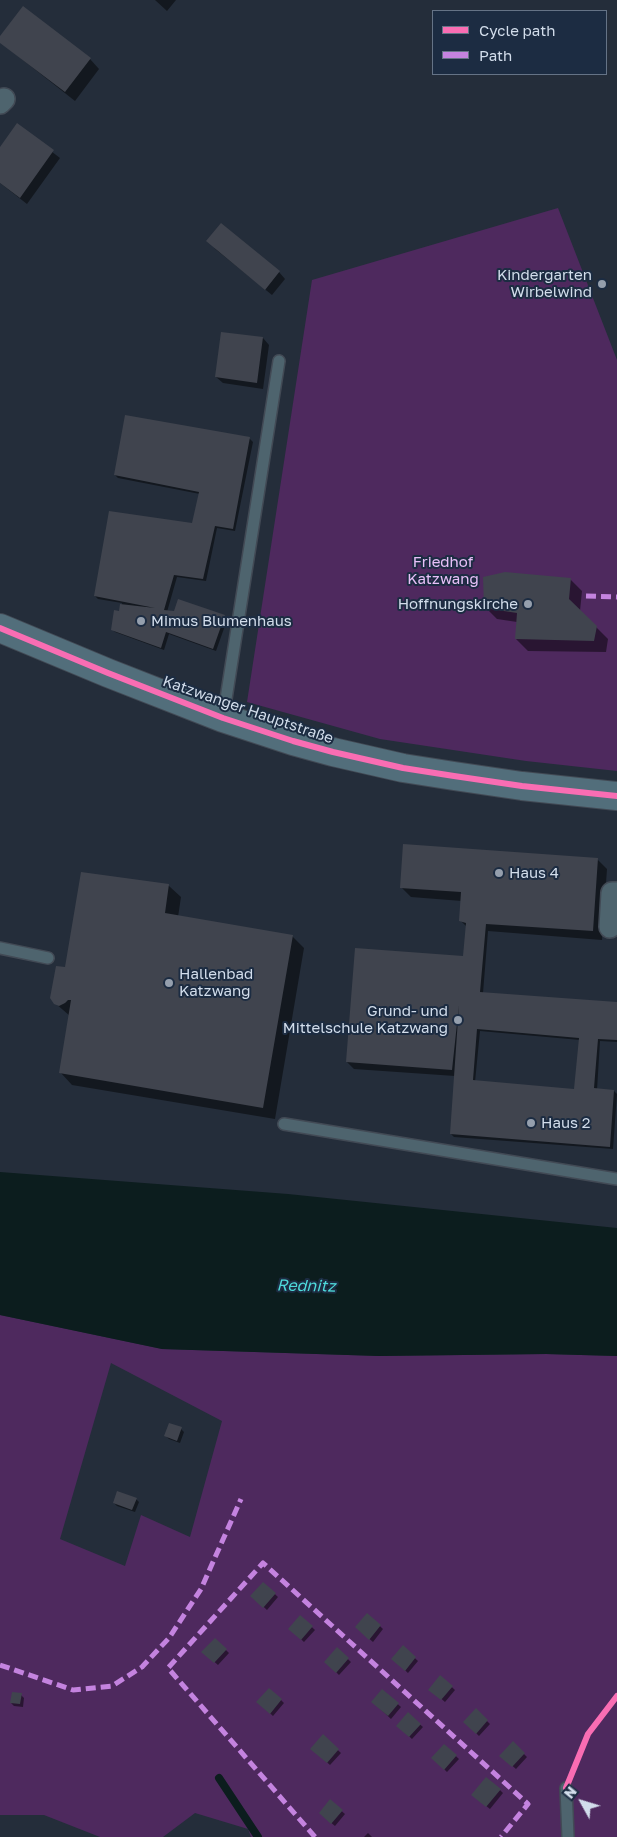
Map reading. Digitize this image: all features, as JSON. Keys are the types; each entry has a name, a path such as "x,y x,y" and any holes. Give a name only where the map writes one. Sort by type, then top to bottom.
{"main road":[{"name":"Katzwanger Hauptstraße","path":"0,628 108,673 224,718 293,742 403,768 522,786 617,796"}],"street":[{"path":"610,927 612,893 617,893"}],"lane":[{"path":"224,718 279,361"},
{"path":"0,948 48,958"},
{"path":"284,1124 617,1179"},
{"path":"566,1788 568,1837"}],"green space":[{"name":"Friedhof Katzwang","path":"558,208 617,360 617,771 526,761 380,739 247,702 312,280"},
{"path":"0,1315 162,1349 379,1356 546,1354 617,1356 617,1837 251,1837 248,1829 195,1813 163,1837 100,1837 44,1815 0,1815","holes":["111,1363 222,1421 190,1537 141,1515 125,1566 60,1539"]}],"water":[{"name":"Rednitz","path":"0,1172 288,1194 617,1228 617,1356 546,1354 379,1356 162,1349 0,1315"}],"building":[{"path":"23,6 91,58 65,92 0,43 0,36"},
{"path":"17,123 54,150 20,198 0,183 0,147"},
{"path":"221,223 280,271 265,290 206,241"},
{"path":"221,332 263,337 257,383 215,377"},
{"path":"125,415 250,437 233,529 215,526 203,579 174,575 164,610 174,611 178,599 225,615 213,649 166,632 161,648 111,630 114,610 119,611 120,604 155,608 94,596 109,511 192,523 199,492 114,475"},
{"name":"Hoffnungskirche","path":"505,572 571,578 569,599 597,626 594,641 515,639 517,613 484,608 483,577"},
{"path":"403,844 598,858 593,931 486,924 480,992 617,1002 617,1040 598,1039 594,1088 614,1090 610,1147 450,1134 459,1005 452,1070 346,1062 355,948 463,956 466,923 459,921 461,892 400,888","holes":["477,1029 579,1038 574,1089 473,1080"]},
{"name":"Hallenbad Katzwang","path":"81,872 169,884 165,913 293,935 263,1108 59,1073 71,1000 59,1006 54,1004 50,998 56,966 65,967"},
{"path":"169,1423 182,1427 177,1441 164,1436"},
{"path":"117,1491 137,1498 132,1510 113,1503"},
{"path":"263,1582 276,1593 263,1608 250,1596"},
{"path":"367,1613 381,1625 369,1640 355,1627"},
{"path":"300,1615 313,1626 301,1640 288,1629"},
{"path":"215,1638 227,1649 214,1663 201,1652"},
{"path":"403,1645 416,1657 405,1671 391,1659"},
{"path":"337,1647 349,1658 336,1673 324,1662"},
{"path":"440,1675 453,1686 441,1700 428,1690"},
{"path":"269,1688 282,1699 270,1714 256,1702"},
{"path":"382,1689 399,1703 388,1716 371,1702"},
{"path":"12,1692 22,1693 20,1704 10,1703"},
{"path":"476,1708 488,1720 476,1734 463,1722"},
{"path":"408,1712 421,1724 409,1737 396,1726"},
{"path":"323,1734 339,1749 327,1763 310,1749"},
{"path":"513,1741 525,1753 512,1767 499,1756"},
{"path":"444,1744 457,1755 444,1770 431,1758"},
{"path":"486,1777 501,1789 486,1807 471,1795"},
{"path":"330,1799 343,1810 331,1824 319,1813"}],"waterway":[{"path":"219,1778 258,1837"}],"marked path":[{"path":"586,596 617,597"},
{"path":"0,1665 73,1690 112,1686 142,1667 169,1638 201,1589 241,1499"},
{"path":"315,1837 168,1668 263,1563 528,1804 501,1837"}],"cycle path":[{"path":"0,628 223,718 333,752 403,768 454,776 522,786 617,796"},
{"path":"566,1788 588,1734 617,1696"}],"place":[{"name":"Kindergarten Wirbelwind","path":"602,284"},
{"name":"Hoffnungskirche","path":"528,604"},
{"name":"Mimus Blumenhaus","path":"141,621"},
{"name":"Haus 4","path":"499,873"},
{"name":"Hallenbad Katzwang","path":"169,983"},
{"name":"Grund- und Mittelschule Katzwang","path":"458,1020"},
{"name":"Haus 2","path":"531,1123"}]}
